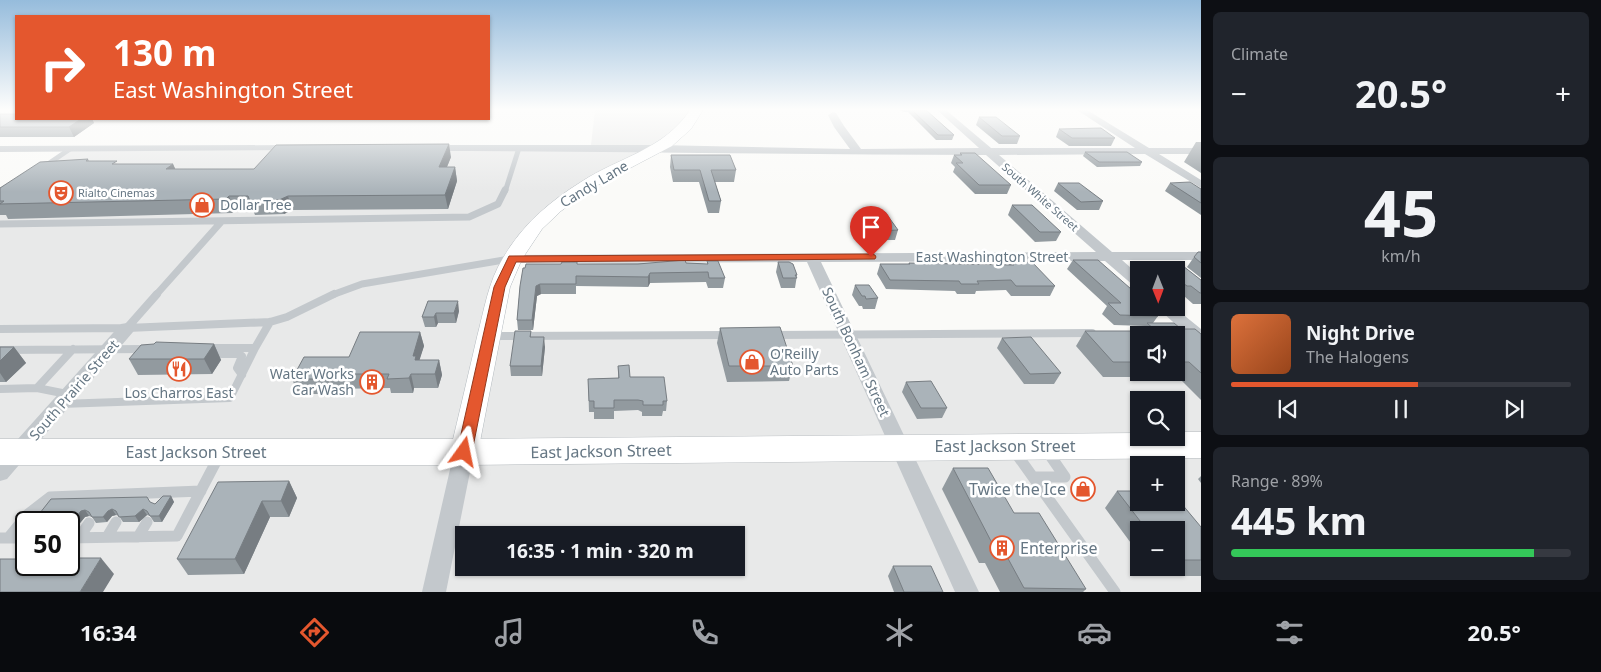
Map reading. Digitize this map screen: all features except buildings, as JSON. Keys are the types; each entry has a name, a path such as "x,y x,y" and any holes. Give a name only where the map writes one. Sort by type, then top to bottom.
{"highway":[{"name":"East Jackson Street","path":"7,459 221,452 464,452 1201,445"}],"main road":[{"name":"Candy Lane","path":"464,452 500,287 512,259 536,225 556,207 588,184 658,148 671,138"}],"street":[{"path":"847,138 858,152"},
{"name":"South White Street","path":"972,138 1130,276"},
{"path":"1126,138 1201,185"},
{"path":"0,149 299,148"},
{"path":"419,148 658,148 858,152 1201,151"},
{"name":"East Washington Street","path":"512,259 1201,256"},
{"name":"South Bonham Street","path":"812,257 967,592"},
{"path":"1174,316 1193,334"},
{"name":"South Prairie Street","path":"7,459 65,400 127,328"},
{"path":"434,592 464,452"}],"lane":[{"path":"0,224 469,217 498,204 507,187 519,148"},
{"path":"39,170 70,149"},
{"path":"127,328 222,221"},
{"path":"0,329 127,328 270,322 287,317 351,287 512,259"},
{"path":"0,389 37,388 65,400 230,398 270,322"},
{"path":"768,335 1105,332"},
{"path":"489,336 738,335"},
{"path":"242,375 237,368 242,356 239,354 199,351 255,348"},
{"path":"37,388 72,349"},
{"path":"0,350 158,349"},
{"path":"1011,446 1115,592"},
{"path":"1033,477 1066,476 1043,446"},
{"path":"80,538 177,536 221,452"},
{"path":"4,538 28,514 50,497 104,499 161,497 201,491"},
{"path":"107,537 116,522"},
{"path":"138,537 146,522"},
{"path":"80,532 89,523"}],"shaded area":[{"path":"592,138 667,138 571,195 512,259 489,336 1130,332 1130,381 1185,381 1185,332 1201,332 1201,592 0,592 0,196 70,149 591,145"}],"place":[{"name":"Rialto Cinemas","path":"61,193"},
{"name":"Dollar Tree","path":"202,205"},
{"name":"O'Reilly Auto Parts","path":"752,362"},
{"name":"Los Charros East","path":"179,369"},
{"name":"Water Works Car Wash","path":"372,382"},
{"name":"Twice the Ice","path":"1083,489"},
{"name":"Enterprise","path":"1002,548"}],"route":[{"path":"464,452 500,287 512,259 871,257"}]}
